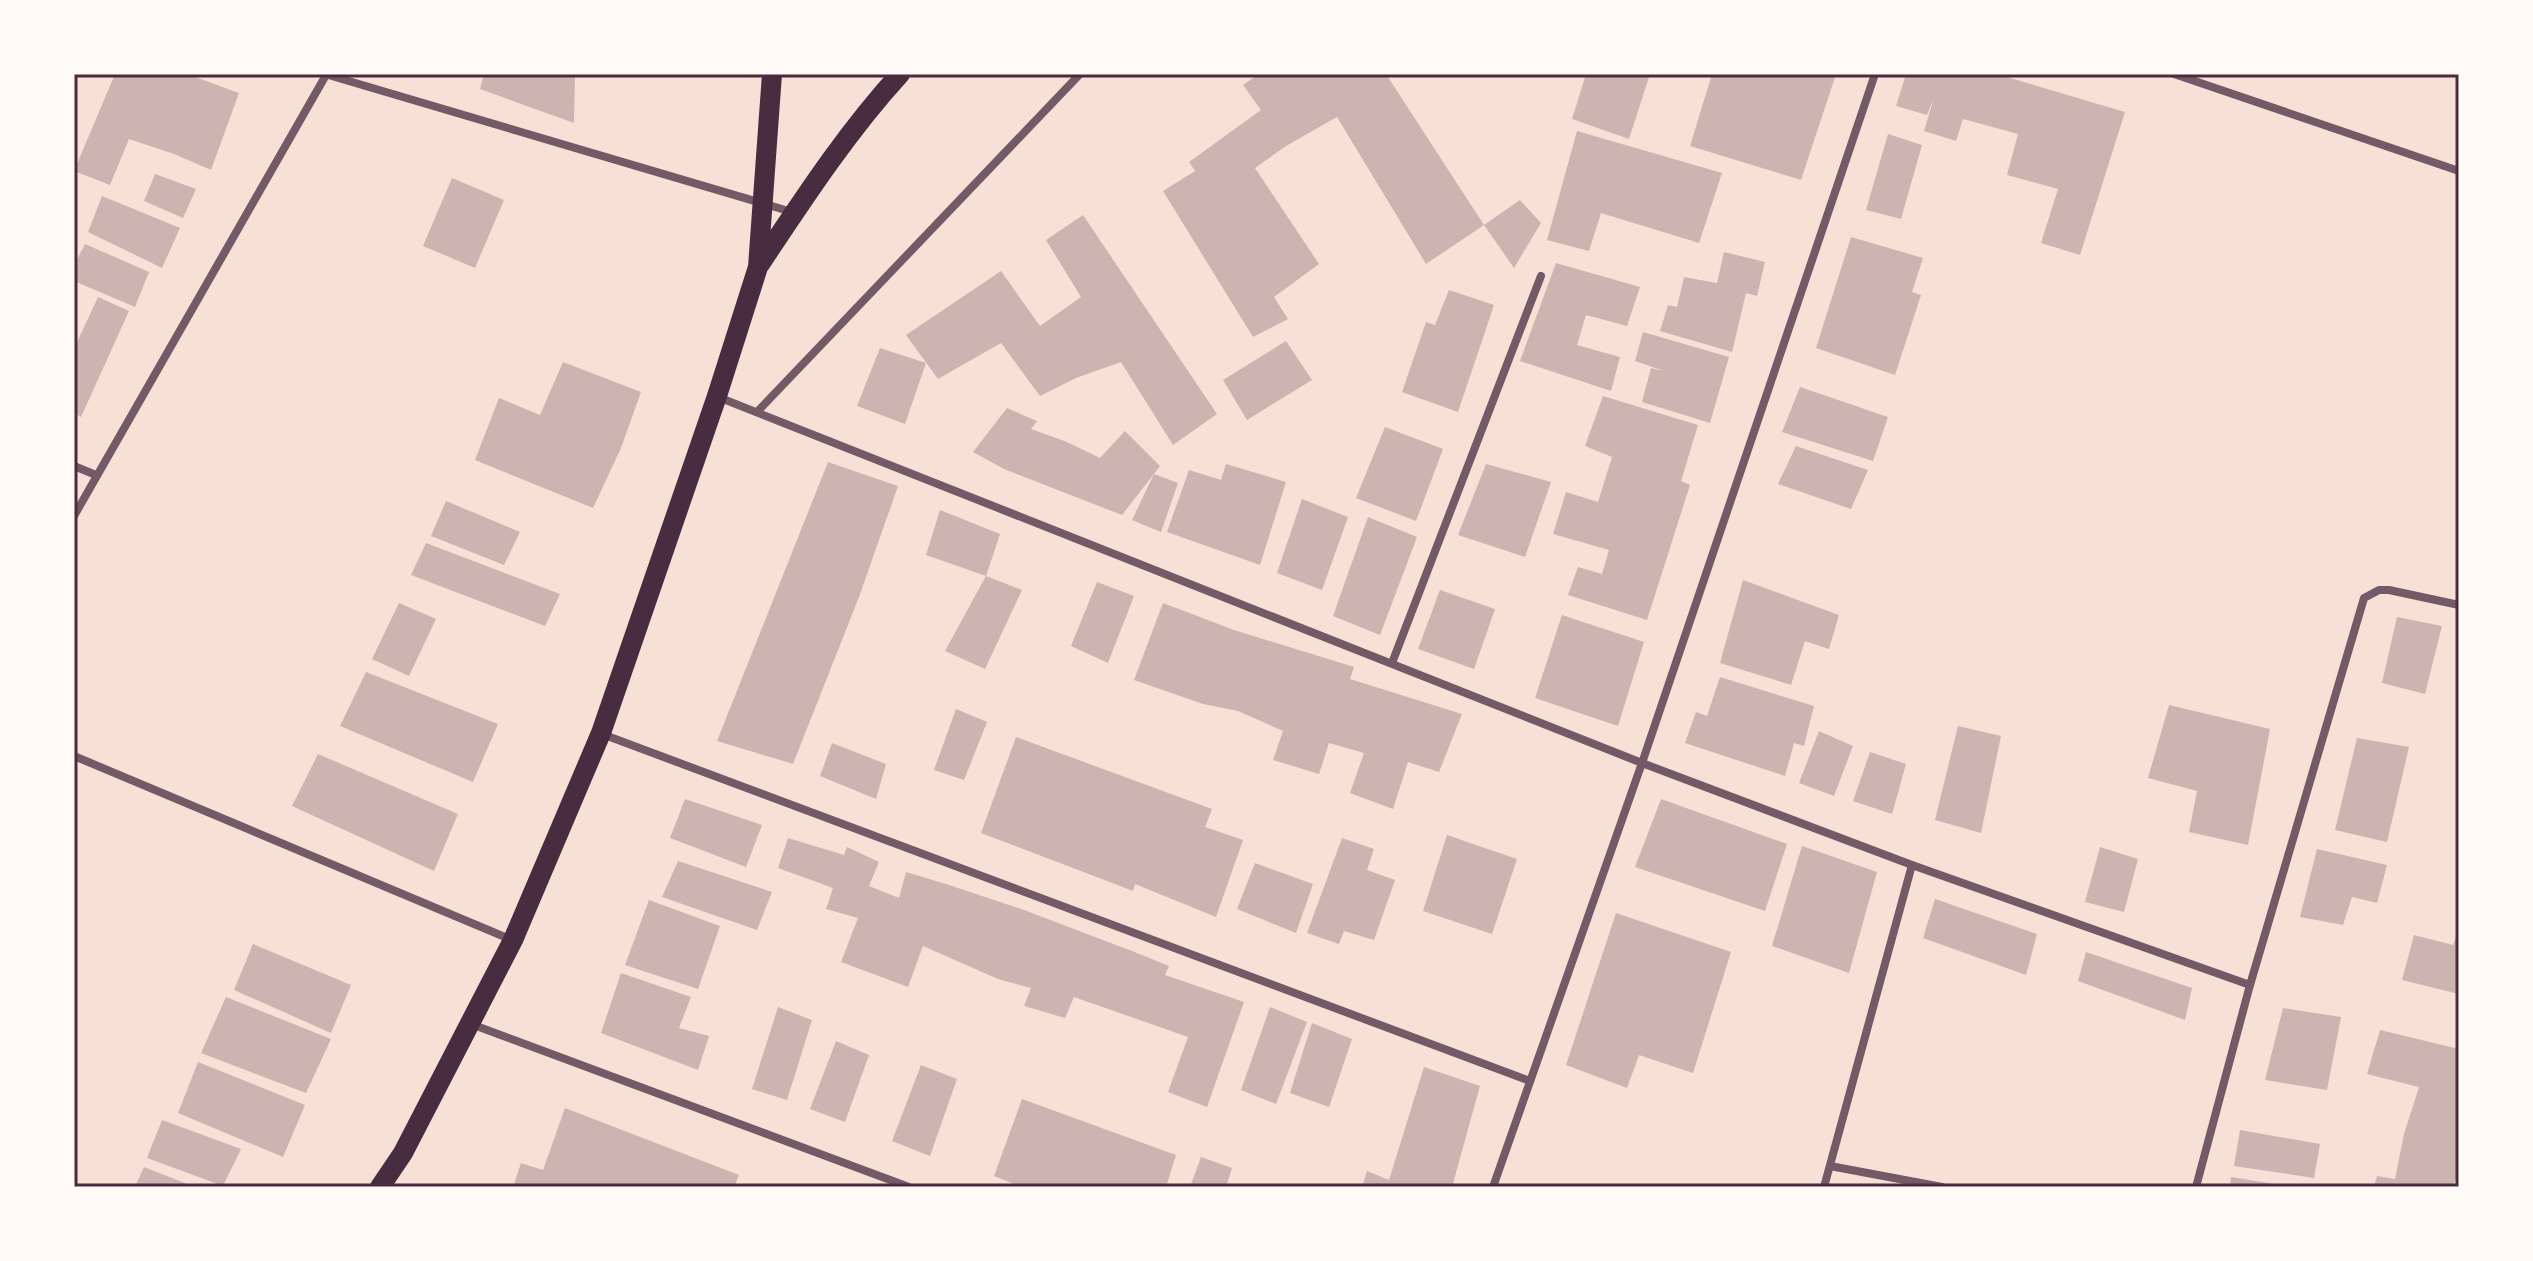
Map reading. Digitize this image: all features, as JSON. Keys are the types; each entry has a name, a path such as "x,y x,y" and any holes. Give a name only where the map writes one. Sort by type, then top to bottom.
{"main road":[{"path":"380,1187 403,1153 513,940 601,733 758,267 772,74"},
{"path":"758,267 869,107 900,74"}],"street":[{"path":"74,516 325,74 794,213"},
{"path":"757,412 1080,74"},
{"path":"1493,1187 1642,763 1875,74"},
{"path":"2174,74 2459,171"},
{"path":"1392,663 1541,276"},
{"path":"717,396 1642,763 1912,865 2250,985"},
{"path":"74,466 96,475"},
{"path":"2196,1187 2250,985 2364,598 2379,590 2389,590 2459,605"},
{"path":"601,733 1530,1081"},
{"path":"74,756 513,940"},
{"path":"1824,1187 1912,865"},
{"path":"471,1024 909,1187"},
{"path":"1830,1166 1942,1187"}],"building":[{"path":"115,74 187,74 239,93 211,170 129,139 110,185 74,171"},
{"path":"484,74 575,76 574,123 480,89"},
{"path":"1259,74 1386,74 1484,225 1426,264 1337,117 1255,168 1319,264 1274,297 1288,319 1253,337 1163,191 1195,171 1189,162 1261,110 1243,85"},
{"path":"1586,74 1650,74 1629,139 1572,119"},
{"path":"1712,74 1836,74 1801,180 1690,146"},
{"path":"1906,74 1997,74 2125,112 2080,255 2041,243 2058,189 2007,175 2018,134 1963,119 1956,141 1924,131 1934,98 1927,115 1896,106"},
{"path":"1577,131 1722,173 1699,243 1601,213 1589,251 1547,240"},
{"path":"1888,134 1922,145 1901,219 1866,210"},
{"path":"155,174 196,189 183,218 144,201"},
{"path":"452,178 504,200 475,268 423,246"},
{"path":"102,196 180,228 162,268 88,232"},
{"path":"1520,200 1541,223 1514,268 1484,225"},
{"path":"1083,215 1217,414 1173,445 1121,362 1076,378 1040,396 1001,343 938,379 906,335 1001,271 1040,326 1081,297 1046,240"},
{"path":"1851,237 1923,258 1912,292 1921,295 1895,375 1816,348"},
{"path":"85,244 149,272 135,307 74,281 74,265"},
{"path":"1724,252 1765,262 1757,296 1746,293 1732,352 1660,331 1668,305 1677,307 1684,277 1717,283"},
{"path":"1556,263 1640,287 1627,326 1586,315 1577,345 1620,357 1611,391 1520,361"},
{"path":"1449,290 1494,305 1458,412 1402,392 1426,322 1435,325"},
{"path":"98,297 129,311 81,417 74,413 74,349"},
{"path":"1643,332 1729,357 1710,423 1642,402 1651,368 1664,371 1635,361"},
{"path":"1286,341 1312,380 1247,420 1223,380"},
{"path":"880,348 926,363 905,424 857,406"},
{"path":"563,362 641,392 621,448 593,508 475,460 499,398 540,415"},
{"path":"1800,387 1888,417 1873,461 1782,432"},
{"path":"1603,396 1698,425 1681,481 1690,485 1647,620 1568,595 1578,567 1602,574 1609,550 1553,534 1566,492 1598,502 1612,457 1585,446"},
{"path":"1007,408 1037,421 1031,429 1100,458 1125,431 1160,466 1122,515 1004,469 973,452"},
{"path":"1385,427 1443,449 1416,521 1356,498"},
{"path":"1796,446 1868,470 1851,509 1778,484"},
{"path":"828,462 898,486 859,597 793,764 717,741"},
{"path":"1226,464 1286,482 1260,565 1167,532 1189,470 1221,480"},
{"path":"1486,464 1551,482 1525,557 1458,535"},
{"path":"1154,474 1178,483 1161,532 1132,520"},
{"path":"1302,499 1348,517 1322,590 1277,573"},
{"path":"446,501 520,532 504,565 431,536"},
{"path":"940,510 1000,534 986,576 926,555"},
{"path":"1368,517 1417,537 1380,635 1333,616"},
{"path":"426,543 560,594 545,626 411,575"},
{"path":"986,576 1022,590 985,669 945,651"},
{"path":"1743,580 1839,615 1829,649 1805,641 1791,685 1720,663"},
{"path":"1097,582 1134,596 1108,663 1071,646"},
{"path":"1440,590 1495,609 1474,669 1418,649"},
{"path":"399,603 436,619 409,676 372,659"},
{"path":"1163,603 1234,630 1354,667 1350,679 1462,714 1439,772 1408,762 1393,809 1350,793 1364,753 1329,743 1319,774 1273,760 1283,731 1238,711 1203,704 1134,680"},
{"path":"1562,615 1644,642 1618,726 1535,698"},
{"path":"2397,617 2442,626 2425,694 2382,683"},
{"path":"366,672 498,724 473,782 340,726"},
{"path":"1720,677 1814,706 1804,746 1794,743 1785,776 1685,743 1696,712 1707,716"},
{"path":"2169,705 2270,729 2248,845 2189,832 2197,791 2148,778"},
{"path":"956,709 987,722 964,780 934,770"},
{"path":"1958,726 2001,736 1981,833 1935,820"},
{"path":"1819,731 1853,746 1834,796 1799,783"},
{"path":"1016,737 1212,809 1205,827 1243,840 1216,917 1135,884 1133,891 981,833"},
{"path":"2357,738 2409,747 2387,842 2335,830"},
{"path":"832,743 886,764 876,799 820,776"},
{"path":"1870,752 1906,764 1892,814 1853,801"},
{"path":"318,754 458,814 434,871 292,806"},
{"path":"685,799 762,825 746,867 670,838"},
{"path":"1661,799 1787,844 1765,911 1635,867"},
{"path":"1447,835 1517,859 1492,934 1423,911"},
{"path":"788,838 844,855 847,847 879,862 869,886 899,898 906,872 946,884 1132,951 1169,966 1165,975 1244,1002 1207,1107 1168,1092 1188,1037 1074,997 1065,1018 1024,1006 1031,988 998,979 923,946 908,987 841,962 858,918 826,909 833,888 778,868"},
{"path":"1342,838 1374,849 1367,870 1395,880 1374,940 1344,931 1339,944 1307,933"},
{"path":"1802,846 1877,872 1849,973 1772,946"},
{"path":"2100,847 2138,859 2124,912 2085,902"},
{"path":"2317,849 2387,865 2377,903 2352,897 2343,925 2300,917"},
{"path":"678,861 772,892 757,930 662,897"},
{"path":"1255,863 1313,884 1296,933 1237,909"},
{"path":"1935,899 2037,934 2026,975 1923,938"},
{"path":"649,900 720,926 698,989 625,965"},
{"path":"1616,913 1731,952 1693,1073 1639,1055 1627,1088 1566,1065"},
{"path":"2459,929 2459,994 2402,980 2414,935 2453,945"},
{"path":"253,944 351,985 331,1033 234,990"},
{"path":"2086,952 2192,988 2185,1020 2078,981"},
{"path":"621,973 691,997 679,1028 709,1036 698,1070 601,1033"},
{"path":"226,997 331,1039 306,1093 201,1053"},
{"path":"778,1007 812,1020 787,1100 752,1089"},
{"path":"1270,1007 1307,1022 1276,1104 1241,1090"},
{"path":"2283,1008 2341,1017 2327,1090 2265,1080"},
{"path":"1312,1023 1352,1039 1329,1107 1290,1093"},
{"path":"2380,1030 2459,1049 2459,1169 2453,1187 2374,1187 2377,1176 2395,1179 2404,1134 2419,1087 2367,1074"},
{"path":"836,1041 869,1055 845,1122 810,1109"},
{"path":"198,1062 305,1105 283,1157 178,1113"},
{"path":"921,1065 957,1079 930,1156 892,1141"},
{"path":"1424,1067 1480,1086 1452,1187 1362,1187 1367,1171 1389,1180"},
{"path":"1022,1099 1176,1155 1166,1187 1022,1187 994,1176"},
{"path":"565,1108 739,1175 734,1187 513,1187 521,1163 543,1170"},
{"path":"162,1120 241,1149 223,1186 147,1158"},
{"path":"2240,1130 2320,1144 2314,1178 2234,1166"},
{"path":"1201,1157 1232,1168 1226,1187 1190,1187"},
{"path":"144,1167 195,1187 135,1187"},
{"path":"2231,1177 2281,1185 2281,1187 2230,1187"}]}
